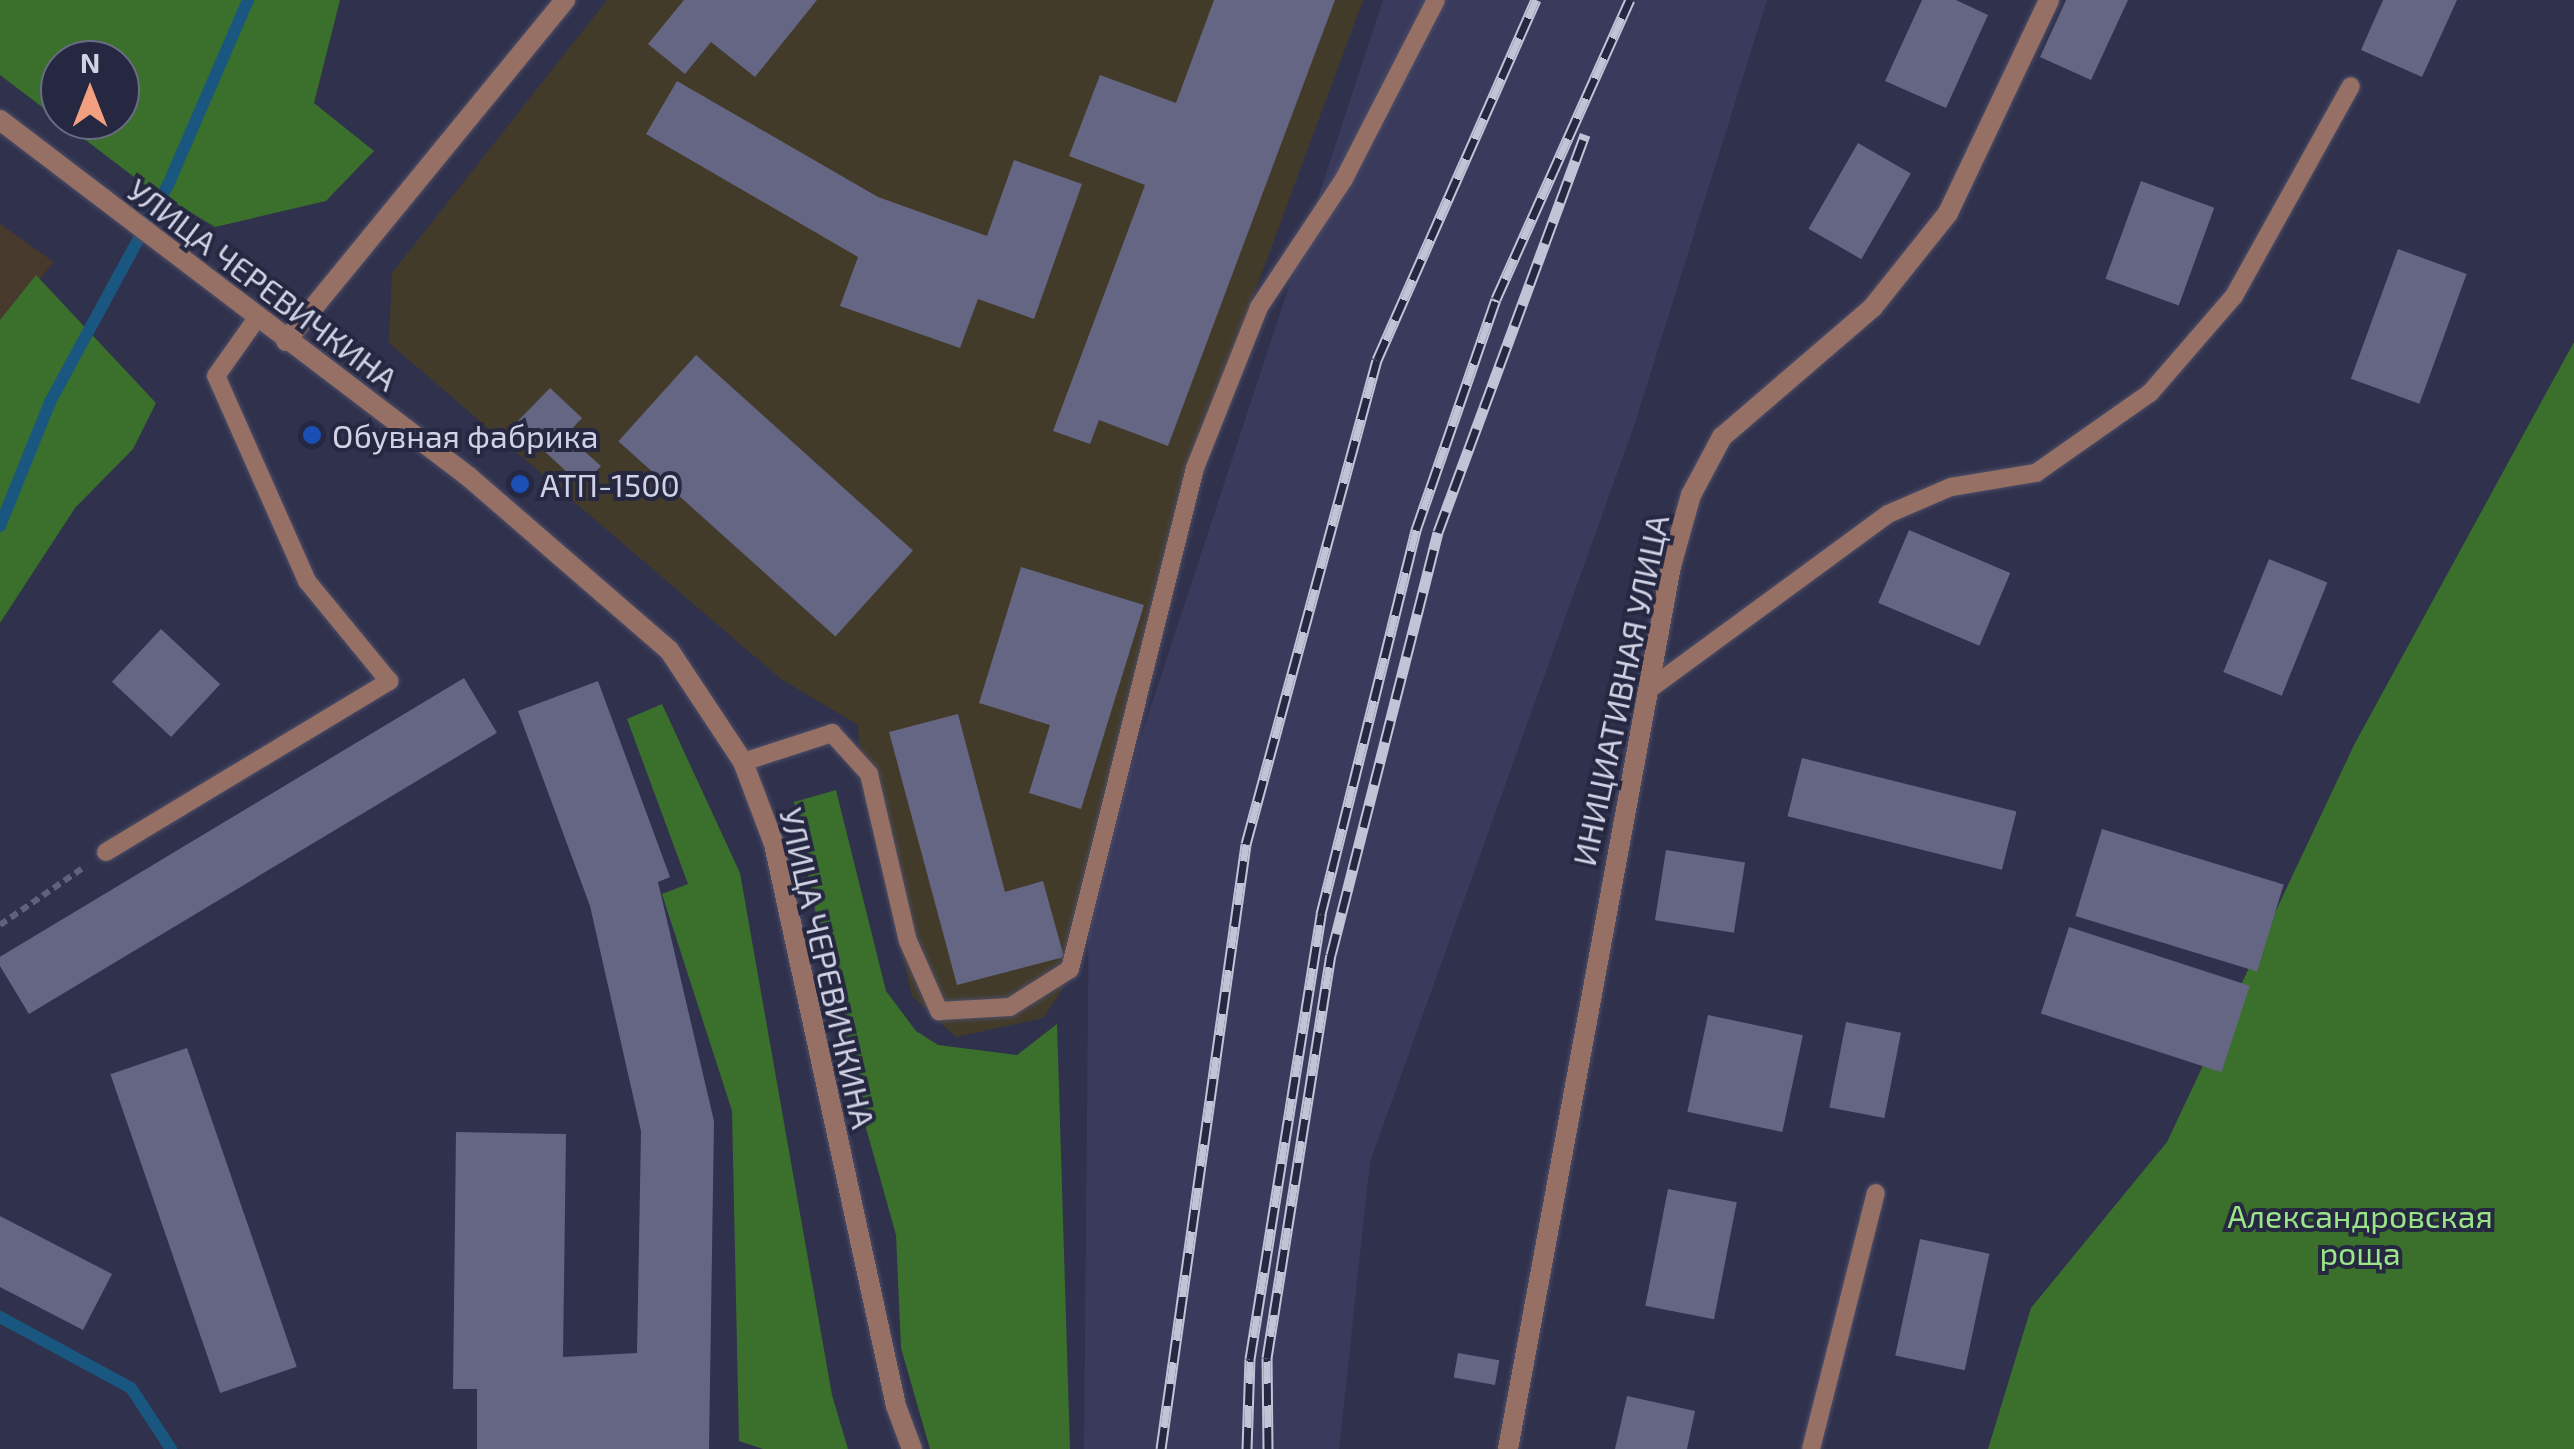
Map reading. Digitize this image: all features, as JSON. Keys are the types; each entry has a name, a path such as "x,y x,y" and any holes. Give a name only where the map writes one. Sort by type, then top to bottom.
{"street":[{"path":"286,341 565,0"},
{"name":"ИНИЦИАТИВНАЯ УЛИЦА","path":"1508,1449 1647,691 1691,495 1722,437 1873,307 1948,213 2049,0"},
{"name":"УЛИЦА ЧЕРЕВИЧКИНА","path":"0,120 550,542 669,650 743,762 774,844 896,1406 912,1449"}],"lane":[{"path":"743,762 832,733 869,774 908,941 939,1011 1010,1007 1070,969 1195,468 1259,306 1344,179 1436,0"},
{"path":"1647,691 1888,514 1951,488 2036,473 2150,393 2234,296 2351,86"},
{"path":"106,852 389,680 307,581 216,376 258,318"},
{"path":"1811,1449 1876,1192"}],"path":[{"path":"0,924 106,852"}],"shaded area":[{"path":"607,0 1363,0 1223,378 1080,963 1043,1018 956,1037 912,996 861,784 858,725 781,679 389,343 392,273"},
{"path":"1383,0 1767,0 1635,423 1370,1162 1339,1449 1084,1449 1089,895"},
{"path":"0,224 54,262 0,325"}],"green space":[{"path":"0,0 340,0 314,103 374,151 326,201 215,227 142,183 85,140 140,140 140,40 40,40 40,105 0,75"},
{"path":"36,275 156,403 133,449 75,508 0,623 0,320"},
{"name":"Александровская роща","path":"2574,342 2574,1449 1988,1449 2031,1308 2167,1142 2354,745"},
{"path":"662,704 740,873 832,1395 848,1449 763,1449 739,1441 732,1111 662,894 688,884 627,719"},
{"path":"836,790 886,991 916,1031 938,1045 1017,1055 1057,1024 1070,1449 930,1449 901,1348 896,1235 838,1028 794,802"}],"building":[{"path":"684,0 817,0 755,77 711,42 685,74 648,44"},
{"path":"1214,0 1335,0 1168,446 1099,420 1090,444 1053,431 1145,185 1069,156 1100,75 1176,103"},
{"path":"1922,0 1956,0 1988,15 1946,108 1885,81"},
{"path":"2066,0 2128,0 2091,80 2040,57"},
{"path":"2383,0 2457,0 2422,77 2361,50"},
{"path":"677,81 878,197 987,236 1014,160 1082,184 1034,319 978,299 960,348 840,306 858,257 646,134"},
{"path":"1858,143 1911,174 1861,259 1808,229"},
{"path":"2141,181 2214,208 2179,305 2105,279"},
{"path":"2398,249 2467,274 2419,404 2351,379"},
{"path":"696,355 913,550 835,637 618,441"},
{"path":"550,388 582,418 566,435 601,466 582,486 515,424"},
{"path":"1909,530 2010,573 1979,646 1878,603"},
{"path":"2269,559 2327,583 2282,696 2223,672"},
{"path":"1021,567 1144,605 1081,809 1029,793 1050,725 979,703"},
{"path":"161,629 220,684 171,737 112,682"},
{"path":"464,678 497,733 29,1014 0,966 0,957"},
{"path":"598,681 670,877 658,882 714,1121 709,1449 477,1449 477,1389 453,1389 456,1132 566,1134 563,1357 637,1353 641,1131 590,906 518,711"},
{"path":"958,714 1005,892 1043,881 1064,957 957,985 889,732"},
{"path":"1802,758 2016,811 2002,870 1787,816"},
{"path":"2102,829 2284,885 2257,972 2075,916"},
{"path":"1666,850 1745,863 1734,933 1655,920"},
{"path":"2069,927 2250,986 2222,1072 2041,1014"},
{"path":"1708,1015 1803,1035 1782,1132 1687,1112"},
{"path":"1846,1022 1901,1033 1884,1118 1829,1107"},
{"path":"187,1048 297,1367 220,1393 110,1074"},
{"path":"1668,1189 1737,1202 1714,1319 1645,1306"},
{"path":"0,1216 112,1274 83,1330 0,1287"},
{"path":"1920,1239 1989,1254 1965,1370 1895,1355"},
{"path":"1458,1353 1499,1360 1495,1385 1454,1378"},
{"path":"1627,1396 1695,1411 1687,1449 1615,1449"}],"waterway":[{"path":"0,526 50,402 168,185 248,0"},
{"path":"0,1317 131,1388 171,1449"}],"railway":[{"path":"1161,1449 1246,844 1377,360 1536,0"},
{"path":"1247,1449 1250,1359 1321,914 1416,530 1496,299 1630,0"},
{"path":"1268,1449 1267,1358 1331,955 1438,532 1585,134"}],"place":[{"name":"Обувная фабрика","path":"312,435"},
{"name":"АТП-1500","path":"520,484"}]}
